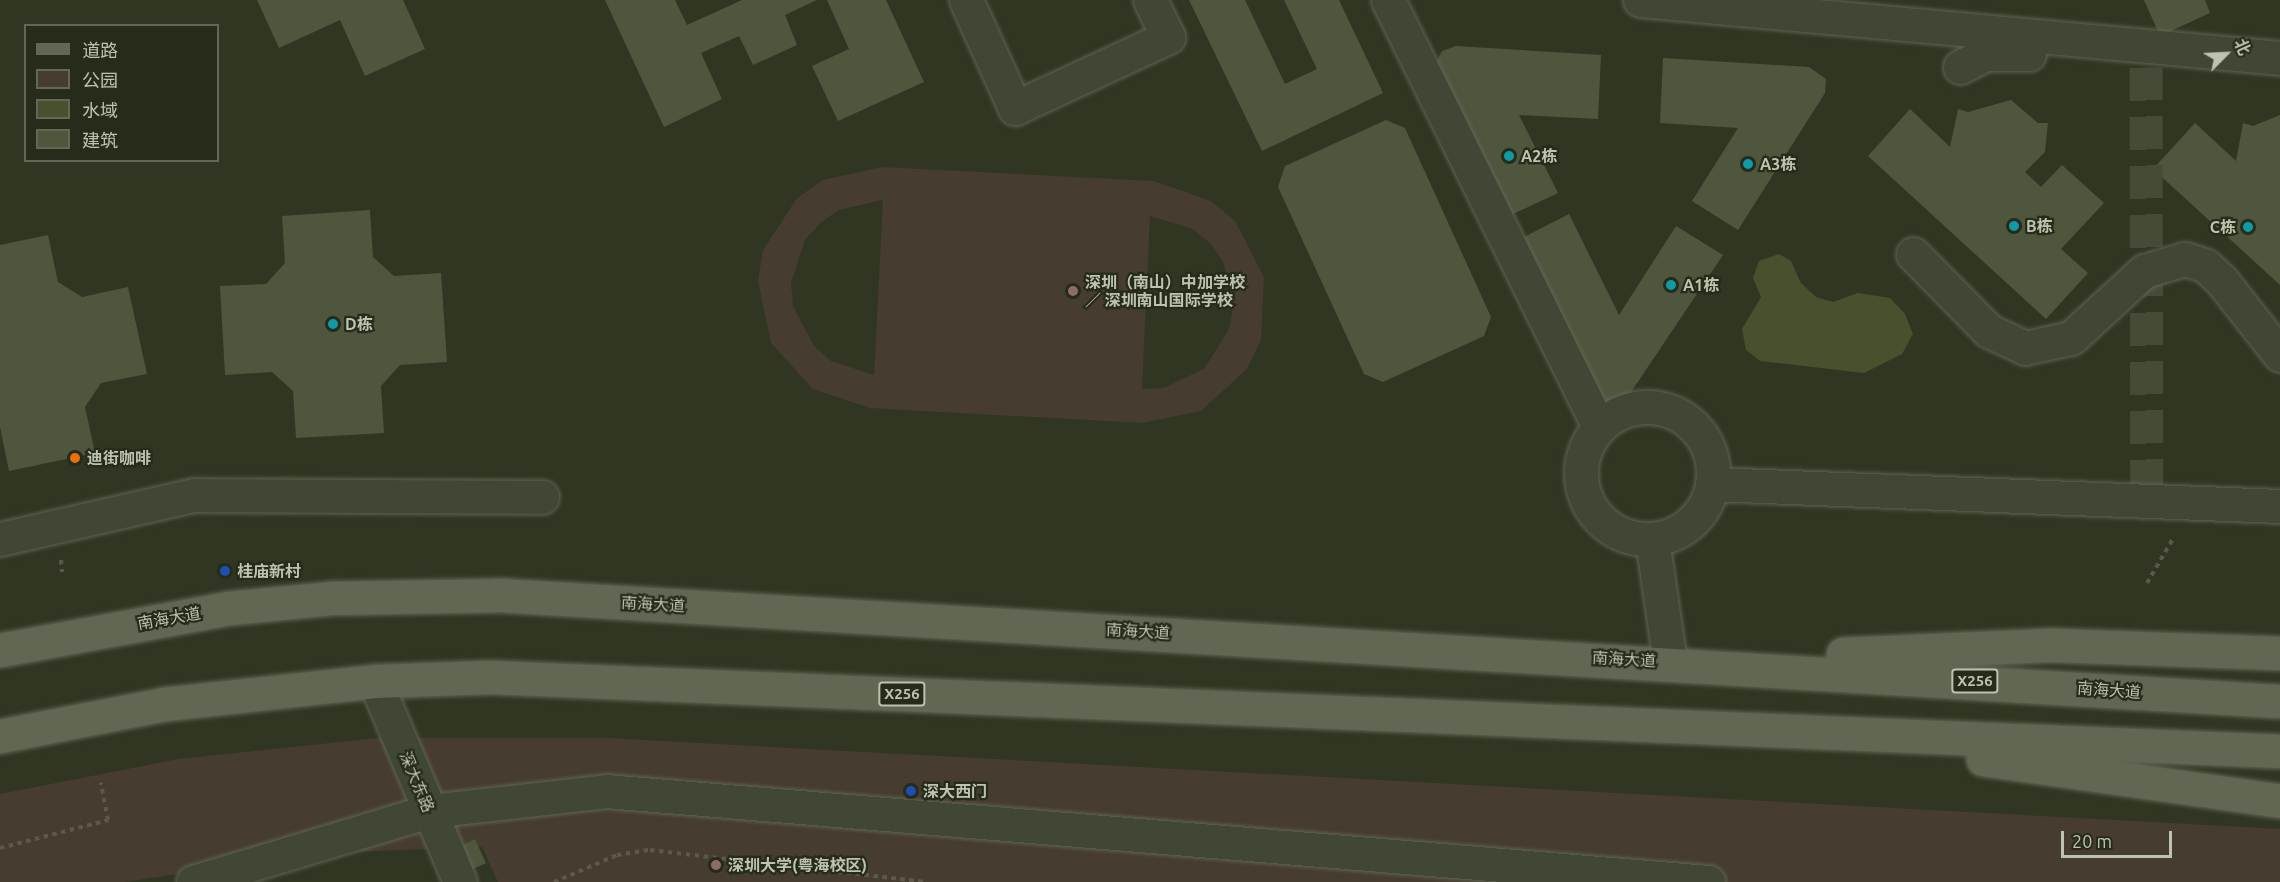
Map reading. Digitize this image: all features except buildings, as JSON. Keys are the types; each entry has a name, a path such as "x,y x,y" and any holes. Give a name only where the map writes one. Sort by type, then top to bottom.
{"main road":[{"name":"南海大道","path":"0,650 229,608 331,598 499,595 1670,662 2280,701"},
{"path":"1670,662 2053,645 2280,653"},
{"name":"X256","path":"0,736 164,704 375,681 572,679 1809,734 2280,751"},
{"path":"1809,734 2280,801"}],"street":[{"path":"966,0 1015,108 1168,37 1150,0"},
{"path":"1388,0 1599,427"},
{"path":"1640,0 2280,58"},
{"path":"1960,67 1985,54 2021,53 2280,79"},
{"path":"1913,254 1989,331 2025,348 2071,338 2144,271 2186,259 2206,266 2222,281 2280,355"},
{"path":"1627,409 1677,413 1701,436 1712,484 1707,501 1685,527 1652,539 1635,538 1602,523 1583,493 1582,457 1599,427 1627,409"},
{"path":"1712,484 2280,506"},
{"path":"0,539 194,495 542,497"},
{"path":"1652,539 1670,662"},
{"name":"深大东路","path":"375,681 460,882"},
{"path":"193,882 429,811 606,791 1708,882"}],"path":[{"path":"2146,583 2194,503"},
{"path":"0,848 108,820 102,783"},
{"path":"554,882 617,855 650,850 926,882"}],"green space":[{"path":"882,167 1154,181 1211,201 1235,221 1264,277 1261,340 1247,369 1201,411 1142,423 870,408 813,389 771,343 758,281 763,250 797,198 823,180","holes":["883,201 874,375 831,361 814,346 793,306 791,283 805,240 820,223 839,210","1150,216 1193,229 1211,244 1224,263 1233,307 1229,329 1205,368 1164,388 1142,389"]},
{"path":"378,738 607,738 2280,829 2280,882 498,882 482,847 323,853 124,882 0,882 0,794 178,759"}],"water":[{"path":"1779,254 1791,261 1801,283 1816,297 1833,302 1858,293 1890,298 1905,314 1913,334 1902,354 1864,373 1760,361 1746,350 1742,329 1761,297 1753,278 1759,261"}],"tunnel":[{"path":"2146,67 2147,501"}],"place":[{"name":"A2栋","path":"1509,156"},
{"name":"A3栋","path":"1748,164"},
{"name":"B栋","path":"2014,226"},
{"name":"C栋","path":"2248,227"},
{"name":"A1栋","path":"1671,285"},
{"name":"深圳（南山）中加学校 ／ 深圳南山国际学校","path":"1073,291"},
{"name":"D栋","path":"333,324"},
{"name":"迪街咖啡","path":"75,458"},
{"name":"桂庙新村","path":"225,571"},
{"name":"深大西门","path":"911,791"},
{"name":"深圳大学(粤海校区)","path":"716,865"}]}
